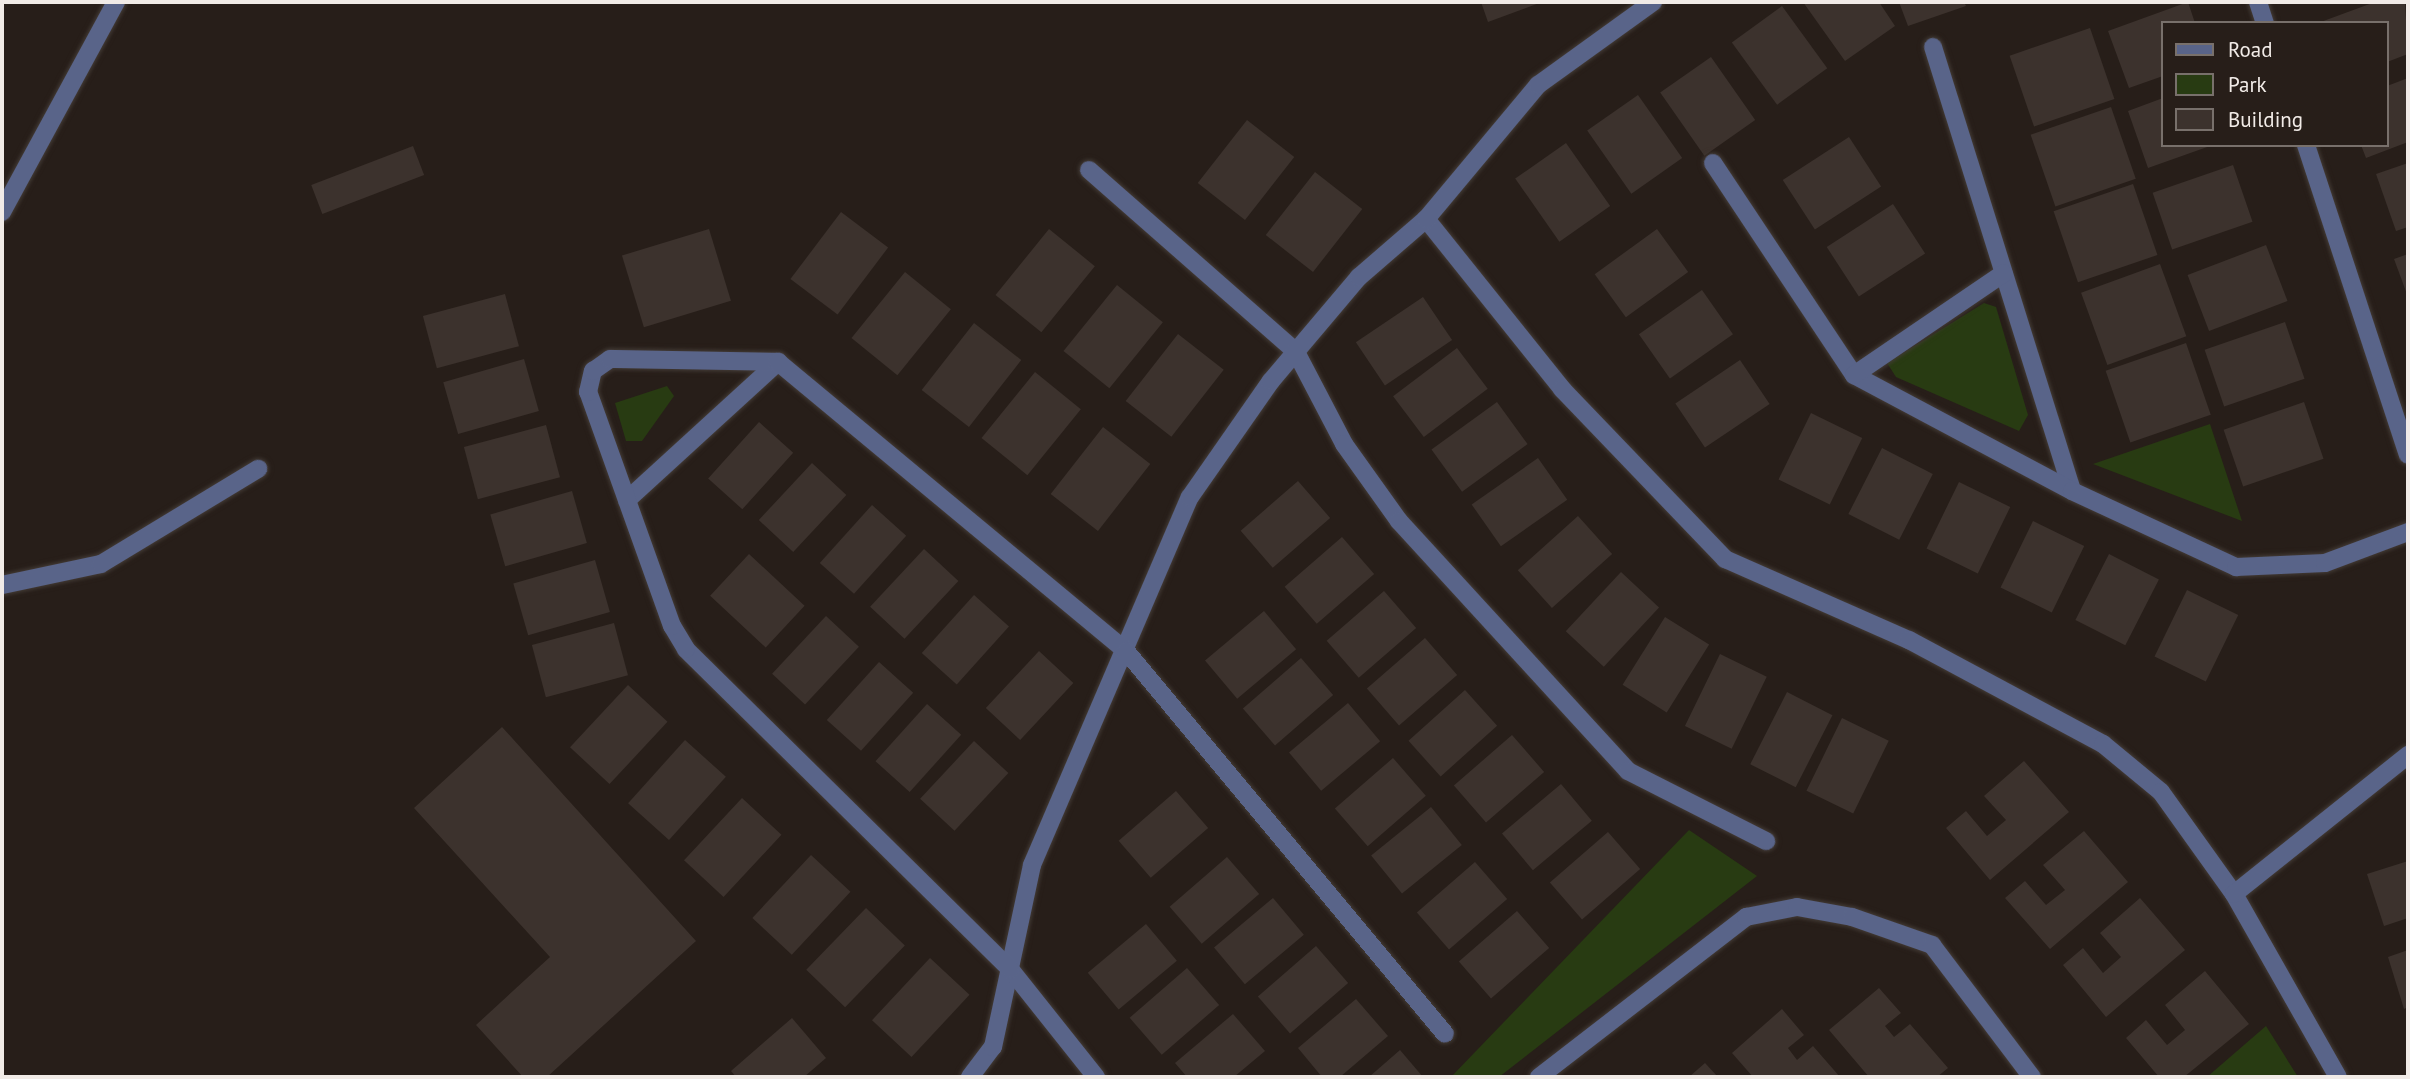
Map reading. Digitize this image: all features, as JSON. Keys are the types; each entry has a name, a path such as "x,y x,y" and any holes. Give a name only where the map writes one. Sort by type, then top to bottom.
{"street":[{"path":"2,212 116,2"},
{"path":"970,1077 993,1047 1032,865 1191,497 1296,352 1359,277 1426,219 1538,85 1651,2"},
{"path":"2258,2 2264,21"},
{"path":"1933,47 2072,491"},
{"path":"2307,147 2408,455"},
{"path":"1713,163 1854,375 2072,491 2236,567 2325,564 2408,532"},
{"path":"1089,170 1296,352 1344,444 1399,521 1628,771 1766,841"},
{"path":"1426,219 1562,389 1725,559 1909,640 2103,744 2161,792 2234,894 2338,1077"},
{"path":"1854,375 2004,273"},
{"path":"1096,1077 1010,969 686,649 588,392 593,371 610,359 778,362 1126,651 1445,1034"},
{"path":"627,500 778,362"},
{"path":"2,585 101,564 258,469"},
{"path":"2234,894 2408,755"},
{"path":"1539,1077 1746,917 1797,907 1852,917 1932,945 2032,1077"}],"green space":[{"path":"1984,303 1996,307 2028,415 2019,431 1896,377 1887,363"},
{"path":"667,386 674,396 642,441 626,441 615,403"},
{"path":"2210,424 2242,521 2093,464"},
{"path":"1689,830 1757,876 1499,1077 1451,1077"},
{"path":"2266,1026 2298,1077 2207,1077"}],"building":[{"path":"1481,2 1542,2 1488,22"},
{"path":"1803,2 1879,2 1895,26 1845,61"},
{"path":"1899,2 1964,2 1966,6 1908,26"},
{"path":"2188,2 2194,21 2162,21 2162,76 2129,88 2108,31"},
{"path":"2375,2 2405,2 2408,54 2389,61 2389,21 2323,21"},
{"path":"1782,6 1827,68 1777,105 1732,42"},
{"path":"2090,28 2114,99 2034,127 2010,56"},
{"path":"1711,57 1755,120 1704,156 1660,93"},
{"path":"2408,78 2408,142 2366,158 2362,147 2389,147 2389,85"},
{"path":"1638,95 1682,158 1631,194 1587,131"},
{"path":"2162,98 2162,147 2207,147 2148,168 2128,111"},
{"path":"2111,107 2136,179 2055,207 2031,135"},
{"path":"1247,120 1294,157 1245,220 1198,183"},
{"path":"1849,137 1881,186 1815,230 1783,180"},
{"path":"1566,143 1610,206 1559,242 1515,179"},
{"path":"413,146 424,175 322,214 311,185"},
{"path":"2408,163 2408,227 2396,231 2376,174"},
{"path":"2233,165 2253,222 2172,249 2153,193"},
{"path":"1315,172 1362,209 1313,272 1266,235"},
{"path":"2133,184 2157,255 2078,282 2054,211"},
{"path":"1893,204 1925,253 1859,297 1827,247"},
{"path":"841,212 888,248 838,315 790,279"},
{"path":"709,229 731,301 644,327 622,256"},
{"path":"1049,229 1095,266 1041,332 996,295"},
{"path":"1657,229 1688,272 1626,317 1595,274"},
{"path":"2266,245 2288,301 2209,331 2188,275"},
{"path":"2408,254 2408,297 2394,259"},
{"path":"2160,264 2186,336 2107,365 2081,293"},
{"path":"905,272 951,309 897,375 852,338"},
{"path":"1117,285 1163,322 1109,388 1064,351"},
{"path":"1702,290 1733,334 1670,378 1639,334"},
{"path":"505,294 519,346 437,368 423,316"},
{"path":"1423,297 1452,340 1385,385 1356,342"},
{"path":"2285,322 2305,379 2224,406 2205,350"},
{"path":"974,323 1021,360 969,427 922,390"},
{"path":"1178,334 1224,370 1171,437 1126,401"},
{"path":"2186,343 2211,415 2130,443 2106,371"},
{"path":"1457,348 1488,389 1424,437 1393,396"},
{"path":"524,359 539,411 458,434 443,382"},
{"path":"1740,360 1770,404 1705,448 1675,404"},
{"path":"1035,372 1081,409 1027,475 982,438"},
{"path":"1497,402 1528,444 1462,492 1431,450"},
{"path":"2304,402 2324,459 2243,486 2224,430"},
{"path":"1811,413 1862,438 1830,504 1779,480"},
{"path":"759,422 793,453 742,509 708,478"},
{"path":"546,425 560,477 478,499 464,447"},
{"path":"1103,427 1150,464 1098,531 1051,494"},
{"path":"1882,448 1933,474 1899,540 1848,514"},
{"path":"1538,458 1567,500 1501,546 1472,504"},
{"path":"812,463 846,495 793,552 759,520"},
{"path":"1298,481 1330,518 1273,568 1241,531"},
{"path":"1959,482 2010,507 1978,573 1927,549"},
{"path":"572,491 587,543 505,566 490,514"},
{"path":"872,505 906,536 854,594 820,563"},
{"path":"1578,516 1612,554 1552,608 1518,570"},
{"path":"2033,521 2084,546 2052,612 2001,588"},
{"path":"1342,537 1374,574 1317,624 1285,587"},
{"path":"924,549 958,581 904,639 870,607"},
{"path":"749,554 805,606 766,648 710,596"},
{"path":"2109,554 2159,579 2125,645 2075,620"},
{"path":"595,560 610,612 528,635 513,583"},
{"path":"1621,572 1659,607 1604,667 1566,631"},
{"path":"2187,590 2238,615 2206,681 2155,657"},
{"path":"1384,591 1416,628 1359,678 1327,641"},
{"path":"974,595 1009,626 957,684 922,653"},
{"path":"1264,611 1296,649 1237,699 1205,660"},
{"path":"826,616 859,647 805,704 772,674"},
{"path":"1665,617 1709,645 1667,712 1623,685"},
{"path":"614,623 628,675 546,697 532,645"},
{"path":"1425,638 1457,675 1399,725 1367,689"},
{"path":"1039,651 1073,683 1020,740 986,708"},
{"path":"1720,654 1767,677 1732,749 1685,726"},
{"path":"1301,658 1333,695 1275,745 1243,709"},
{"path":"879,662 913,693 861,751 827,720"},
{"path":"628,685 667,722 610,784 570,747"},
{"path":"1465,690 1497,726 1441,777 1409,741"},
{"path":"1787,692 1832,715 1796,787 1750,764"},
{"path":"1348,703 1380,741 1321,791 1289,752"},
{"path":"927,704 961,735 910,792 875,761"},
{"path":"1842,718 1889,741 1853,814 1806,791"},
{"path":"502,727 696,941 547,1077 523,1077 476,1025 550,957 414,808"},
{"path":"1512,735 1544,772 1486,822 1454,786"},
{"path":"685,740 726,777 669,840 628,803"},
{"path":"974,741 1008,773 954,831 920,799"},
{"path":"1393,758 1426,796 1368,846 1335,809"},
{"path":"2024,761 2069,812 1990,880 1946,828 1966,811 1987,836 2006,820 1984,796"},
{"path":"1561,784 1592,821 1533,870 1502,833"},
{"path":"1176,791 1208,828 1151,878 1119,841"},
{"path":"742,798 781,835 724,897 684,860"},
{"path":"1431,807 1462,845 1402,894 1371,855"},
{"path":"2084,831 2128,882 2050,949 2005,898 2025,881 2046,905 2065,890 2043,865"},
{"path":"1608,832 1640,869 1582,919 1550,883"},
{"path":"811,855 850,892 792,955 752,918"},
{"path":"1227,857 1259,894 1202,944 1170,907"},
{"path":"2408,861 2408,918 2384,926 2367,874"},
{"path":"1475,862 1507,899 1449,949 1417,913"},
{"path":"1273,898 1304,935 1245,984 1214,947"},
{"path":"2140,898 2185,950 2106,1017 2063,965 2083,948 2103,973 2121,957 2100,933"},
{"path":"866,908 905,946 845,1007 806,970"},
{"path":"1517,911 1549,948 1491,998 1459,962"},
{"path":"1146,924 1177,961 1119,1010 1088,973"},
{"path":"1316,946 1348,983 1290,1033 1258,997"},
{"path":"2408,950 2408,1007 2404,1009 2388,957"},
{"path":"930,958 969,995 912,1057 872,1020"},
{"path":"1187,968 1219,1005 1162,1055 1130,1018"},
{"path":"2205,971 2249,1024 2184,1077 2159,1077 2126,1038 2146,1020 2167,1045 2185,1030 2165,1005"},
{"path":"1879,988 1901,1013 1885,1026 1894,1037 1910,1024 1948,1068 1937,1077 1869,1077 1829,1030"},
{"path":"1356,999 1388,1036 1340,1077 1322,1077 1298,1048"},
{"path":"1782,1009 1804,1035 1788,1048 1797,1060 1813,1046 1840,1077 1753,1077 1732,1053"},
{"path":"1233,1014 1265,1051 1234,1077 1187,1077 1175,1063"},
{"path":"792,1018 826,1058 804,1077 736,1077 731,1071"},
{"path":"1400,1050 1423,1077 1369,1077"},
{"path":"1705,1063 1718,1077 1689,1077"}]}
